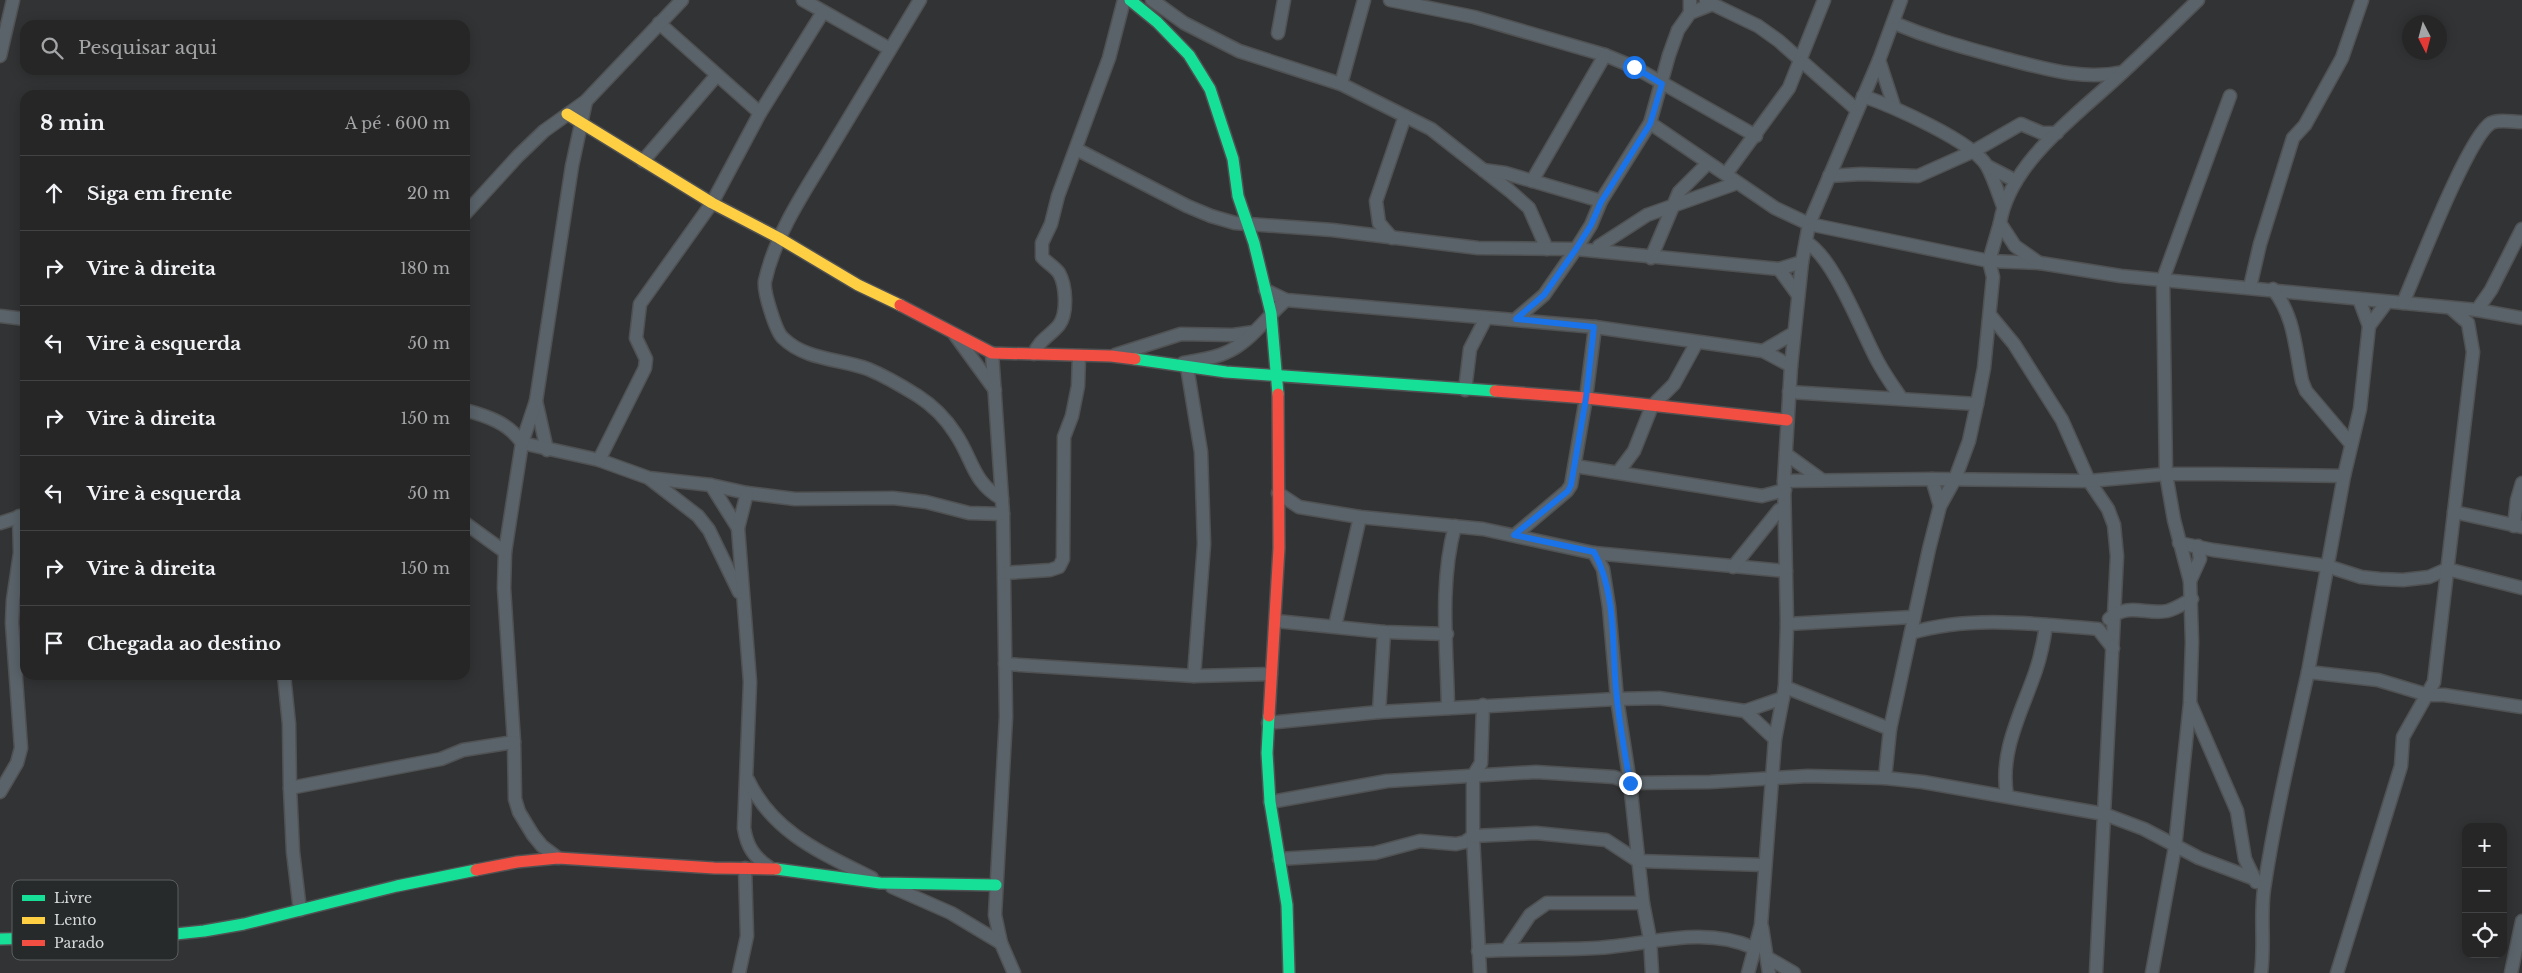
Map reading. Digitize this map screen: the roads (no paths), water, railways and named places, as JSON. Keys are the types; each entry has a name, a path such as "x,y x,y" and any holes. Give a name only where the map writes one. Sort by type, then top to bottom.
{"street":[{"path":"0,56 13,0"},
{"path":"470,209 518,156 544,131 586,100 682,0"},
{"path":"803,0 890,49"},
{"path":"920,0 822,161 779,238 765,284 767,296 782,338 810,354 868,369 919,397 938,413 956,433 980,482 990,492 1002,499"},
{"path":"1034,354 1040,343 1063,318 1064,306 1062,282 1058,272 1042,257 1040,250 1109,58 1124,0"},
{"path":"1130,0 1157,22 1189,55 1210,89 1233,159 1238,196 1249,225 1271,313 1278,374 1279,548 1276,621 1268,723 1270,802 1287,905 1289,973"},
{"path":"1152,0 1184,23 1239,51 1341,84 1431,129 1529,208 1548,249"},
{"path":"1278,33 1284,0"},
{"path":"1341,84 1364,0"},
{"path":"1390,0 1474,17 1605,54 1634,67 1756,136"},
{"path":"1516,319 1544,295 1576,249 1591,225 1601,202 1650,124 1678,30 1690,13 1690,0"},
{"path":"1726,174 1756,136 1789,88 1802,60 1824,0"},
{"path":"1748,973 1761,925 1771,779 1775,739 1784,692 1787,624 1786,571 1781,512 1785,485 1791,366 1802,262 1809,224 1879,60 1901,0"},
{"path":"1885,778 1890,729 1913,617 1940,506 1955,479 1969,441 1977,404 1984,368 1994,277 1989,261 2003,206 2016,181 2032,159 2198,0"},
{"path":"2250,287 2260,244 2293,138 2305,125 2342,58 2362,0"},
{"path":"1690,13 1717,4 1758,26 1802,60 1857,110"},
{"path":"599,460 645,368 646,359 636,338 640,304 712,203 760,113 823,12"},
{"path":"659,23 760,113"},
{"path":"1894,23 1934,40 2031,66 2085,76 2103,76 2124,72"},
{"path":"1532,182 1605,54"},
{"path":"1879,60 1894,106"},
{"path":"643,160 718,75"},
{"path":"1863,96 1894,106 1974,151 1987,166 2003,206"},
{"path":"2152,973 2175,847 2190,703 2192,599 2190,581 2179,543 2166,474 2163,279 2230,96"},
{"path":"558,858 542,846 519,812 514,776 514,742 504,588 505,552 522,443 536,401 580,122 586,100"},
{"path":"567,114 712,203 779,238 858,285 920,314 992,353 1111,356 1182,366 1465,390 1586,398 1787,420"},
{"path":"1392,238 1379,223 1376,201 1405,116"},
{"path":"2403,303 2449,194 2484,129 2493,122 2522,122"},
{"path":"1650,124 1775,208 1809,224 1989,261 2040,263 2121,276 2477,310 2522,318"},
{"path":"1829,176 1861,174 1918,176 1974,151 2021,124 2046,133 2057,133"},
{"path":"1076,149 1187,206 1210,216 1249,225 1332,230 1478,248 1600,249 1651,258 1779,269 1802,262"},
{"path":"1651,258 1684,185 1708,163"},
{"path":"1987,166 2016,181"},
{"path":"1484,170 1505,173 1601,202"},
{"path":"1600,249 1647,215 1737,183"},
{"path":"2000,223 2015,246 2040,263"},
{"path":"1591,225 1600,249"},
{"path":"1254,244 1270,227"},
{"path":"2477,310 2491,290 2522,229"},
{"path":"1806,242 1819,251 1854,312 1878,363 1901,398"},
{"path":"1994,277 2006,262"},
{"path":"1779,269 1798,295"},
{"path":"1265,290 1286,300 1594,327 1764,351 1791,366"},
{"path":"2273,290 2284,303 2290,317 2302,382 2306,390 2351,444"},
{"path":"2491,290 2498,314"},
{"path":"2261,973 2264,952 2264,892 2279,805 2308,672 2344,476 2360,409 2369,326 2360,299"},
{"path":"1182,366 1223,354 1254,332 1286,300"},
{"path":"2369,326 2387,302"},
{"path":"2337,973 2401,766 2404,737 2434,682 2473,352 2468,323 2452,309"},
{"path":"1990,315 2014,344 2062,420 2089,481 2108,509 2114,525 2117,556 2096,969 2109,973"},
{"path":"0,316 20,318"},
{"path":"1465,390 1470,349 1486,318"},
{"path":"1514,535 1568,491 1576,466 1594,327"},
{"path":"1111,356 1181,334 1233,336 1254,332"},
{"path":"1764,351 1794,333"},
{"path":"954,334 995,390"},
{"path":"1619,471 1634,451 1652,406 1674,384 1697,342"},
{"path":"992,353 1003,514 1006,717 995,915 1001,943 1014,973"},
{"path":"1005,573 1050,570 1059,567 1063,559 1064,437 1072,416 1078,386 1079,356"},
{"path":"1182,366 1201,452 1204,544 1194,676"},
{"path":"1790,392 1977,404"},
{"path":"536,401 547,450"},
{"path":"470,412 490,418 505,426 516,434 522,443 599,460 649,478 711,485 747,493 795,499 892,498 926,502 969,513 1003,514"},
{"path":"1786,454 1822,480"},
{"path":"1576,466 1619,471 1762,496 1781,512"},
{"path":"1762,496 1785,485 1822,480 2089,481 2166,474 2344,476"},
{"path":"649,478 698,516 709,530 742,599"},
{"path":"1932,479 1940,506"},
{"path":"2454,512 2518,526 2522,483"},
{"path":"711,485 738,528"},
{"path":"747,493 738,528 742,599 750,682 748,780 744,828 746,840 758,860 770,868"},
{"path":"1278,493 1299,508"},
{"path":"1278,514 1299,508 1360,517 1455,526 1514,535 1594,552 1786,571"},
{"path":"1733,567 1781,512"},
{"path":"0,523 20,516"},
{"path":"1335,626 1360,517"},
{"path":"470,526 505,552"},
{"path":"1448,708 1446,573 1449,548 1455,526"},
{"path":"2179,543 2213,550 2328,566 2361,576 2403,580 2429,576 2447,568 2522,588"},
{"path":"2198,546 2200,559"},
{"path":"2190,581 2200,559 2213,550"},
{"path":"1594,552 1603,569 1609,607 1616,699 1630,783 1643,903 1650,940 1652,973"},
{"path":"0,792 18,763 20,748 12,623 13,600 20,553"},
{"path":"1603,569 1613,554"},
{"path":"1911,633 1944,626 1972,624 2046,625 2098,629 2114,615 2130,610 2166,611 2192,599"},
{"path":"1787,624 1913,617"},
{"path":"1276,621 1384,632 1447,634"},
{"path":"2007,796 2004,770 2009,744 2037,668 2046,625"},
{"path":"2098,629 2113,648"},
{"path":"1379,712 1384,632"},
{"path":"1005,664 1194,676 1271,674"},
{"path":"2308,672 2378,680 2428,695 2444,695 2522,706"},
{"path":"285,680 289,724 293,852 300,910"},
{"path":"2434,682 2444,695"},
{"path":"1745,711 1784,692 1890,729"},
{"path":"1268,723 1379,712 1482,705 1659,698 1745,711 1775,739"},
{"path":"2190,703 2237,811 2245,859 2252,878 2264,892"},
{"path":"1480,973 1473,836 1473,776 1481,763 1482,705"},
{"path":"290,788 442,759 463,750 514,742"},
{"path":"1270,802 1387,781 1536,772 1614,777 1630,783 1710,782 1808,776 1885,778 1923,782 2104,814 2144,829 2175,847 2221,868 2252,878"},
{"path":"748,780 766,810 779,824 826,854 880,882 951,913 1001,943"},
{"path":"1279,859 1375,853 1420,841 1456,844 1465,842 1473,836 1536,833 1606,840 1638,861 1765,865"},
{"path":"178,934 244,924 473,871 558,858 770,868 880,882 996,885"},
{"path":"739,973 747,936 745,868"},
{"path":"1507,950 1530,914 1547,903 1643,903"},
{"path":"2511,973 2522,921"},
{"path":"1761,925 1769,973"},
{"path":"1478,951 1596,948 1650,940 1706,938 1739,942 1754,948"},
{"path":"2264,952 2272,973"},
{"path":"1768,958 1794,973"}]}
